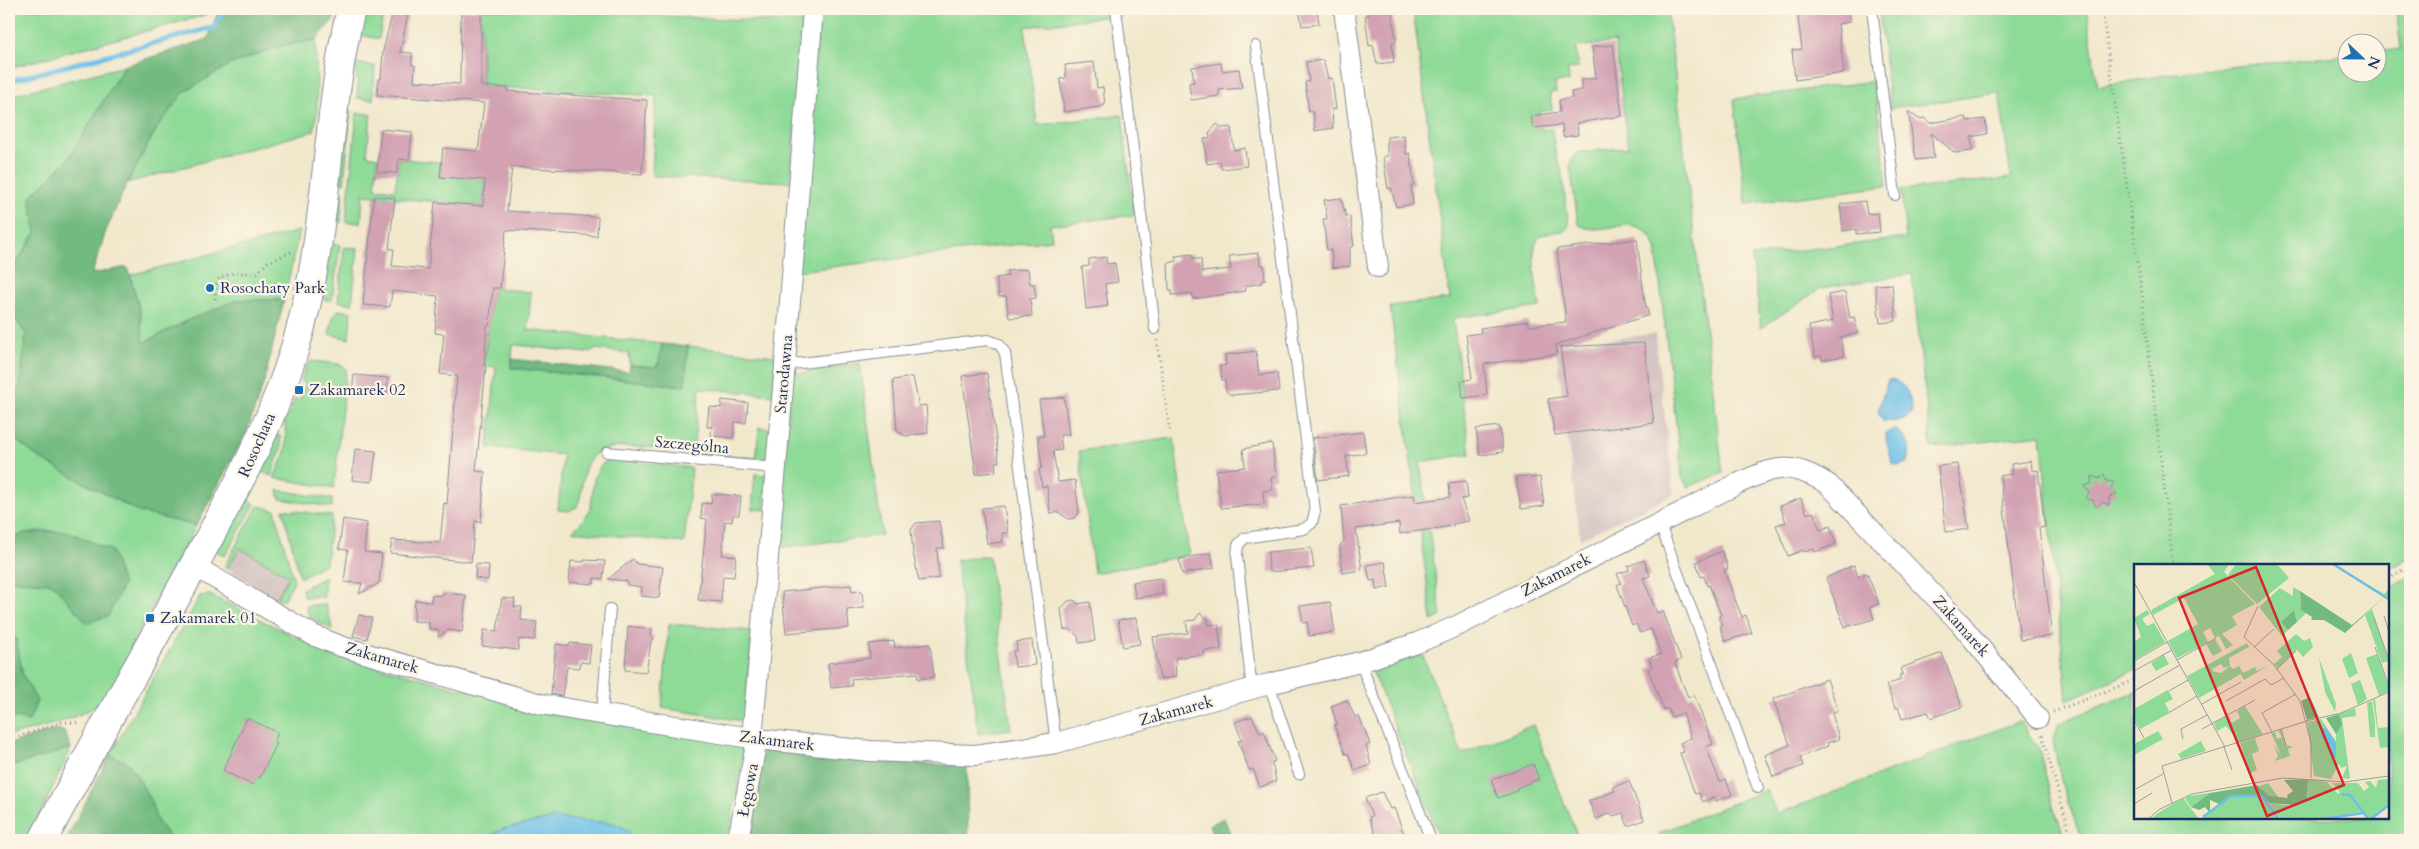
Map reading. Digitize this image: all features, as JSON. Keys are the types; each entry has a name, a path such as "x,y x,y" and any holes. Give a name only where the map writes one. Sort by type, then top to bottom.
{"street":[{"name":"Rosochata","path":"43,840 246,471 271,416 300,333 307,302 318,236 340,54 351,9"},
{"name":"Starodawna","path":"755,739 775,468 813,9"},
{"path":"1344,9 1378,267"},
{"name":"Zakamarek","path":"194,566 314,635 340,646 541,704 755,739 870,752 975,755 1056,743 1260,687 1360,662 1418,643 1459,625 1659,522 1770,469 1790,468 1811,474 1828,484 1959,622 2038,718"},
{"name":"Łęgowa","path":"738,840 755,739"}],"lane":[{"path":"1116,9 1155,330"},
{"path":"1872,9 1895,195"},
{"path":"1256,46 1315,511 1312,523 1304,529 1245,538 1238,545 1237,556 1260,687 1299,774"},
{"path":"785,365 988,340 999,344 1005,352 1056,743"},
{"name":"Szczególna","path":"607,452 775,468"},
{"path":"1659,522 1758,788"},
{"path":"602,714 610,609"},
{"path":"1360,662 1431,840"}],"path":[{"path":"2102,9 2141,286 2172,564"},
{"path":"215,299 219,278 234,273 257,273 268,262 304,247 318,236"},
{"path":"1155,330 1170,432"},
{"path":"2389,577 2410,566"},
{"path":"2072,840 2038,718 2134,680"},
{"path":"9,740 62,722 78,721 101,734"}],"shaded area":[{"path":"1655,334 1674,494 1580,539 1556,345"},
{"path":"240,547 289,576 276,598 227,569"}],"green space":[{"path":"9,9 209,9 206,15 9,68"},
{"path":"219,9 337,9 334,19 316,40 280,46 231,64 184,92 157,128 127,183 106,231 92,274 127,267 140,311 143,343 193,318 237,300 284,300 264,382 246,434 196,526 139,512 42,460 9,435 9,409 20,386 26,334 9,311 9,274 36,233 30,197 68,160 124,66 208,39"},
{"path":"366,9 384,10 379,39 360,35"},
{"path":"481,9 527,9 803,23 790,182 652,176 656,96 482,86"},
{"path":"851,9 1109,9 1110,16 1025,27 1037,125 1122,115 1134,215 1050,225 1052,240 798,271 819,14"},
{"path":"1413,9 1667,9 1723,473 1688,487 1682,477 1656,248 1649,235 1640,228 1631,226 1598,229 1578,224 1570,166 1572,158 1576,153 1628,147 1615,42 1576,47 1578,68 1568,70 1569,81 1555,83 1556,92 1550,93 1552,110 1539,112 1541,130 1552,129 1556,157 1561,168 1569,225 1565,231 1544,234 1537,240 1534,269 1540,307 1453,318 1470,454 1420,462 1441,616 1432,621 1390,306 1450,299"},
{"path":"1879,9 2087,9 2097,87 2189,71 2336,56 2336,82 2386,82 2386,51 2401,49 2396,9 2410,9 2410,557 2389,568 2389,564 2134,564 2134,670 2067,700 2041,435 1931,448 1912,274 1821,288 1761,328 1752,256 1906,238 1901,190 2011,178 1999,93 1890,108"},
{"path":"316,40 317,112 314,131 127,183 157,128 184,91 231,64 280,46"},
{"path":"354,63 375,66 373,100 357,98 358,85"},
{"path":"124,66 68,160 30,197 36,232 9,274 9,96"},
{"path":"1874,81 1887,186 1746,204 1734,99"},
{"path":"346,110 351,110 344,183 334,182"},
{"path":"357,113 371,114 367,155 378,157 375,188 395,190 399,159 441,162 440,176 486,167 483,206 363,195 361,223 346,222"},
{"path":"333,193 343,193 341,223 329,222"},
{"name":"Rosochaty Park","path":"299,231 284,300 237,300 193,318 143,343 140,311 130,275"},
{"path":"332,244 340,245 332,300 325,300 319,296 326,247"},
{"path":"344,247 358,248 352,304 338,301"},
{"path":"493,288 531,292 528,330 662,344 660,362 654,367 630,365 629,353 596,349 586,353 516,345 513,346 511,368 684,386 688,346 776,356 773,395 700,388 693,452 624,447 610,448 599,452 591,458 585,469 577,507 568,511 558,510 563,455 488,447 496,367 484,366"},
{"path":"338,310 351,312 349,339 329,334 334,314"},
{"path":"9,311 26,333 20,386 9,409"},
{"path":"662,344 688,346 685,386 511,368 512,359 629,372 630,365 654,367 658,365"},
{"path":"312,361 339,364 346,369 334,488 274,478 286,449 285,422 295,399 300,400 306,383 301,381 306,366"},
{"path":"860,363 882,535 777,548 791,375"},
{"path":"759,427 771,429 767,462 693,455 693,452 756,458"},
{"path":"273,434 280,436 281,449 271,476 259,470"},
{"path":"9,435 42,460 139,512 196,526 130,647 135,650 114,688 105,699 66,720 9,736 9,712 13,718 37,701 23,676 16,638 9,638 9,578 18,581 52,583 87,623 112,551 61,532 36,531 9,541"},
{"path":"1174,438 1189,555 1094,573 1079,451"},
{"path":"610,459 692,468 684,543 572,531 589,512 596,474 603,463"},
{"path":"755,474 767,475 764,510 752,509"},
{"path":"278,490 332,499 332,507 280,499"},
{"path":"246,499 255,504 225,556 213,549 241,501"},
{"path":"258,506 275,510 294,582 282,601 276,598 289,576 240,548 227,569 224,567"},
{"path":"283,509 332,516 326,563 300,578"},
{"path":"66,531 112,551 123,585 108,616 87,623 52,583 18,581 9,578 9,541 24,533"},
{"path":"989,556 1011,729 978,734 956,560"},
{"path":"2410,576 2410,840 2082,840 2063,789 2053,741 2059,723 2134,692 2134,819 2389,819 2389,589"},
{"path":"325,577 324,597 304,597 302,589"},
{"path":"210,595 331,654 559,715 745,744 728,840 633,840 628,830 503,829 481,840 171,840 156,819 151,802 110,755 200,596"},
{"path":"325,604 333,630 309,617 306,606"},
{"path":"669,624 753,631 743,721 662,708"},
{"path":"9,638 16,638 23,676 37,701 29,721 13,718 9,712"},
{"path":"1421,651 1462,754 1533,725 1579,840 1441,840 1371,668"},
{"path":"2020,721 2039,749 2054,809 2066,840 1662,840 1659,833 1766,790 1777,814"},
{"path":"58,729 65,732 71,748 9,767 9,744"},
{"path":"71,748 28,840 9,840 9,767"},
{"path":"763,749 877,762 967,766 968,840 748,840"},
{"path":"110,755 128,763 151,802 156,819 171,840 66,840"},
{"path":"1224,818 1233,840 1215,840 1209,825"}],"water":[{"path":"1888,380 1899,383 1904,387 1911,402 1912,413 1898,421 1883,421 1878,411"},
{"path":"1895,429 1906,439 1909,447 1908,462 1899,466 1892,464 1886,437 1886,433"},
{"path":"554,818 613,823 628,830 633,840 481,840 503,829"}],"building":[{"path":"1299,9 1317,9 1319,24 1302,26"},
{"path":"1368,9 1387,9 1388,12 1392,12 1396,42 1392,43 1394,62 1377,64 1373,45 1369,46 1365,15 1369,15"},
{"path":"1797,9 1848,9 1850,22 1838,24 1844,73 1795,80 1792,50 1802,49"},
{"path":"461,10 481,10 481,86 508,88 507,91 647,100 642,174 512,167 507,211 598,217 597,236 506,230 500,288 493,288 489,326 487,326 484,366 486,366 476,471 485,472 481,522 475,521 471,562 390,553 392,540 440,543 444,503 447,504 457,376 440,374 444,334 435,333 438,296 392,291 390,307 363,305 374,196 395,198 389,249 394,249 392,266 428,269 435,202 483,206 485,180 440,177 443,148 478,151 484,103 377,95 378,79 381,79 383,51 393,11 408,14 400,52 412,53 412,65 415,65 414,81 460,84"},
{"path":"1613,45 1622,116 1577,123 1578,135 1563,137 1562,125 1533,128 1531,116 1560,112 1559,100 1572,98 1571,92 1582,90 1581,80 1596,78 1592,47"},
{"path":"1323,60 1328,79 1332,78 1336,109 1332,109 1333,128 1315,131 1313,112 1309,112 1305,82 1309,81 1306,62"},
{"path":"1094,62 1097,88 1103,87 1105,105 1064,112 1060,79 1066,78 1065,65"},
{"path":"1221,63 1222,71 1239,69 1242,88 1219,90 1219,96 1191,100 1189,83 1194,82 1192,67"},
{"path":"1908,111 1919,119 1924,118 1930,123 1966,117 1967,121 1985,119 1987,134 1971,137 1973,151 1955,153 1931,133 1934,158 1916,160"},
{"path":"1217,124 1222,128 1231,127 1234,150 1245,148 1247,166 1221,169 1220,162 1207,164 1204,139 1210,138 1209,133"},
{"path":"381,129 412,132 409,160 399,159 397,173 377,172"},
{"path":"1404,135 1406,154 1410,153 1414,185 1411,186 1413,204 1396,207 1391,188 1388,189 1383,157 1387,156 1387,137"},
{"path":"1341,198 1346,217 1350,216 1354,246 1350,247 1350,266 1333,268 1331,250 1327,250 1323,219 1327,219 1324,200"},
{"path":"1865,201 1867,214 1878,213 1880,232 1856,234 1856,229 1843,231 1840,204"},
{"path":"1637,239 1645,303 1649,315 1556,345 1557,354 1484,364 1487,395 1463,398 1461,381 1472,379 1466,335 1481,333 1480,328 1528,321 1529,326 1566,322 1557,249"},
{"path":"1259,253 1260,265 1264,265 1265,280 1262,283 1245,286 1246,291 1193,299 1192,293 1172,295 1172,290 1169,290 1168,263 1177,261 1175,256 1192,254 1193,259 1201,259 1202,272 1231,269 1229,256"},
{"path":"1106,257 1107,264 1115,263 1118,282 1105,284 1108,306 1086,309 1082,267 1089,266 1089,259"},
{"path":"1028,269 1030,284 1034,284 1036,298 1030,299 1032,316 1009,318 1006,296 999,297 996,278 1008,276 1007,271"},
{"path":"1892,284 1896,321 1880,323 1875,285"},
{"path":"1845,292 1850,318 1854,317 1858,333 1840,337 1844,356 1822,360 1821,356 1815,357 1809,326 1833,321 1828,295"},
{"path":"1644,343 1654,423 1555,435 1548,399 1567,396 1560,347"},
{"path":"1256,351 1259,375 1277,373 1279,391 1231,395 1226,391 1225,380 1222,380 1220,366 1226,365 1225,355"},
{"path":"987,373 999,462 995,462 996,472 976,474 962,376"},
{"path":"354,375 388,378 386,397 352,394"},
{"path":"913,377 919,406 926,405 928,433 905,436 897,430 893,380"},
{"path":"1064,397 1069,435 1060,435 1062,450 1053,451 1058,482 1075,480 1079,513 1075,518 1068,519 1058,512 1050,513 1047,486 1042,487 1039,469 1042,468 1038,436 1044,436 1039,400"},
{"path":"722,400 748,403 746,423 735,422 733,438 711,436 712,427 707,427 709,407 721,408"},
{"path":"1499,426 1503,452 1480,455 1476,429"},
{"path":"1363,432 1366,453 1346,456 1349,476 1318,480 1313,438"},
{"path":"1272,443 1276,477 1271,478 1273,490 1263,491 1264,504 1221,508 1216,470 1245,467 1243,449"},
{"path":"355,449 376,451 372,482 352,480"},
{"path":"2031,461 2032,471 2038,470 2045,527 2039,528 2052,636 2020,640 2000,476 2012,474 2011,464"},
{"path":"1958,464 1969,529 1946,532 1938,466"},
{"path":"2104,474 2106,481 2114,482 2111,488 2117,494 2109,497 2109,505 2102,502 2096,507 2093,500 2086,499 2089,492 2084,486 2091,484 2092,476 2099,479"},
{"path":"1528,476 1531,478 1540,477 1544,506 1521,509 1516,477"},
{"path":"1466,481 1468,498 1461,499 1469,521 1453,524 1453,526 1400,534 1399,523 1356,529 1362,570 1342,573 1340,545 1344,541 1341,506 1414,495 1415,502 1450,497 1449,483"},
{"path":"712,494 741,496 739,515 733,515 732,522 725,521 722,555 736,556 734,577 723,576 721,602 698,600 707,519 701,518 702,503 711,504"},
{"path":"1801,498 1807,514 1813,512 1820,530 1830,526 1836,544 1815,552 1814,549 1804,552 1803,550 1788,556 1776,525 1786,522 1780,506"},
{"path":"1004,506 1008,533 1002,533 1003,542 987,544 982,508"},
{"path":"343,519 367,523 364,552 382,554 379,583 359,594 362,583 344,582 348,550 339,549"},
{"path":"939,521 944,548 937,548 939,578 919,581 913,553 911,530 916,523"},
{"path":"1311,548 1314,568 1269,572 1268,552"},
{"path":"1722,551 1728,569 1724,570 1742,617 1746,615 1752,633 1725,641 1720,627 1722,626 1719,616 1721,615 1709,585 1707,586 1704,576 1701,577 1696,562"},
{"path":"1211,553 1214,568 1182,574 1179,559"},
{"path":"633,559 637,564 663,567 659,598 641,596 642,587 627,585 627,581 608,579"},
{"path":"584,560 605,561 603,579 594,578 594,584 569,582 571,561 584,562"},
{"path":"1644,560 1650,576 1643,578 1657,613 1663,611 1681,660 1675,662 1681,680 1688,697 1694,695 1713,744 1706,747 1720,782 1726,779 1732,795 1716,801 1714,797 1703,802 1699,793 1695,794 1680,753 1684,752 1680,743 1691,738 1683,713 1671,717 1668,708 1664,710 1648,669 1652,667 1649,658 1661,654 1651,629 1640,633 1636,624 1632,626 1617,585 1621,583 1617,574 1629,570 1628,566"},
{"path":"1385,562 1389,587 1376,590 1375,580 1370,581 1367,565"},
{"path":"476,564 489,565 488,580 475,578"},
{"path":"1854,565 1858,577 1867,573 1879,604 1870,607 1874,619 1845,627 1826,578"},
{"path":"1161,578 1163,594 1135,598 1133,582"},
{"path":"851,585 852,592 862,591 864,608 847,610 849,628 786,633 782,592"},
{"path":"442,593 466,595 462,632 448,630 438,637 439,630 429,629 429,622 414,621 415,600 431,602 432,595 441,596"},
{"path":"502,598 515,599 514,607 522,607 521,620 537,622 535,640 519,639 518,650 482,646 484,630 497,631"},
{"path":"1074,600 1078,604 1090,602 1095,641 1079,643 1078,636 1069,629 1064,630 1061,609 1068,601"},
{"path":"1330,602 1335,632 1309,636 1307,622 1303,623 1300,606"},
{"path":"1200,613 1208,619 1209,625 1218,624 1221,649 1204,651 1204,654 1175,658 1176,677 1160,679 1153,637 1188,633 1186,621 1195,620"},
{"path":"359,615 372,618 367,639 353,636"},
{"path":"1136,618 1140,644 1123,647 1118,620"},
{"path":"628,626 652,629 651,635 654,639 651,642 646,672 625,670"},
{"path":"1032,640 1035,665 1015,667 1013,651 1017,651 1016,642"},
{"path":"894,641 895,648 930,644 934,677 918,679 917,673 851,679 852,686 831,688 828,663 870,658 869,644"},
{"path":"570,643 591,645 589,663 580,662 579,668 567,667 562,696 551,694 556,644 570,646"},
{"path":"1942,653 1962,707 1931,718 1928,712 1902,719 1898,707 1895,708 1886,685 1901,680 1899,676 1903,674 1901,668"},
{"path":"1827,679 1838,710 1832,713 1839,739 1827,743 1828,746 1800,757 1803,766 1773,777 1765,755 1790,745 1773,699"},
{"path":"1347,700 1355,717 1359,716 1370,744 1366,746 1371,765 1355,771 1348,753 1345,754 1334,725 1337,724 1331,706"},
{"path":"1252,716 1260,733 1264,731 1275,761 1272,762 1276,781 1260,787 1253,769 1249,770 1238,741 1242,740 1235,722"},
{"path":"247,718 278,733 274,741 277,743 260,778 257,776 253,785 223,771"},
{"path":"1533,764 1539,779 1516,788 1517,791 1498,798 1491,780"},
{"path":"1629,781 1644,820 1628,826 1623,813 1613,816 1611,813 1596,819 1589,801 1615,791 1613,787"},
{"path":"1382,792 1390,809 1394,808 1405,836 1394,840 1377,840 1369,817 1372,816 1365,798"}],"waterway":[{"path":"9,81 215,27 223,9"}],"place":[{"name":"Rosochaty Park","path":"210,288"},
{"name":"Zakamarek 02","path":"299,390"},
{"name":"Zakamarek 01","path":"150,618"}]}
